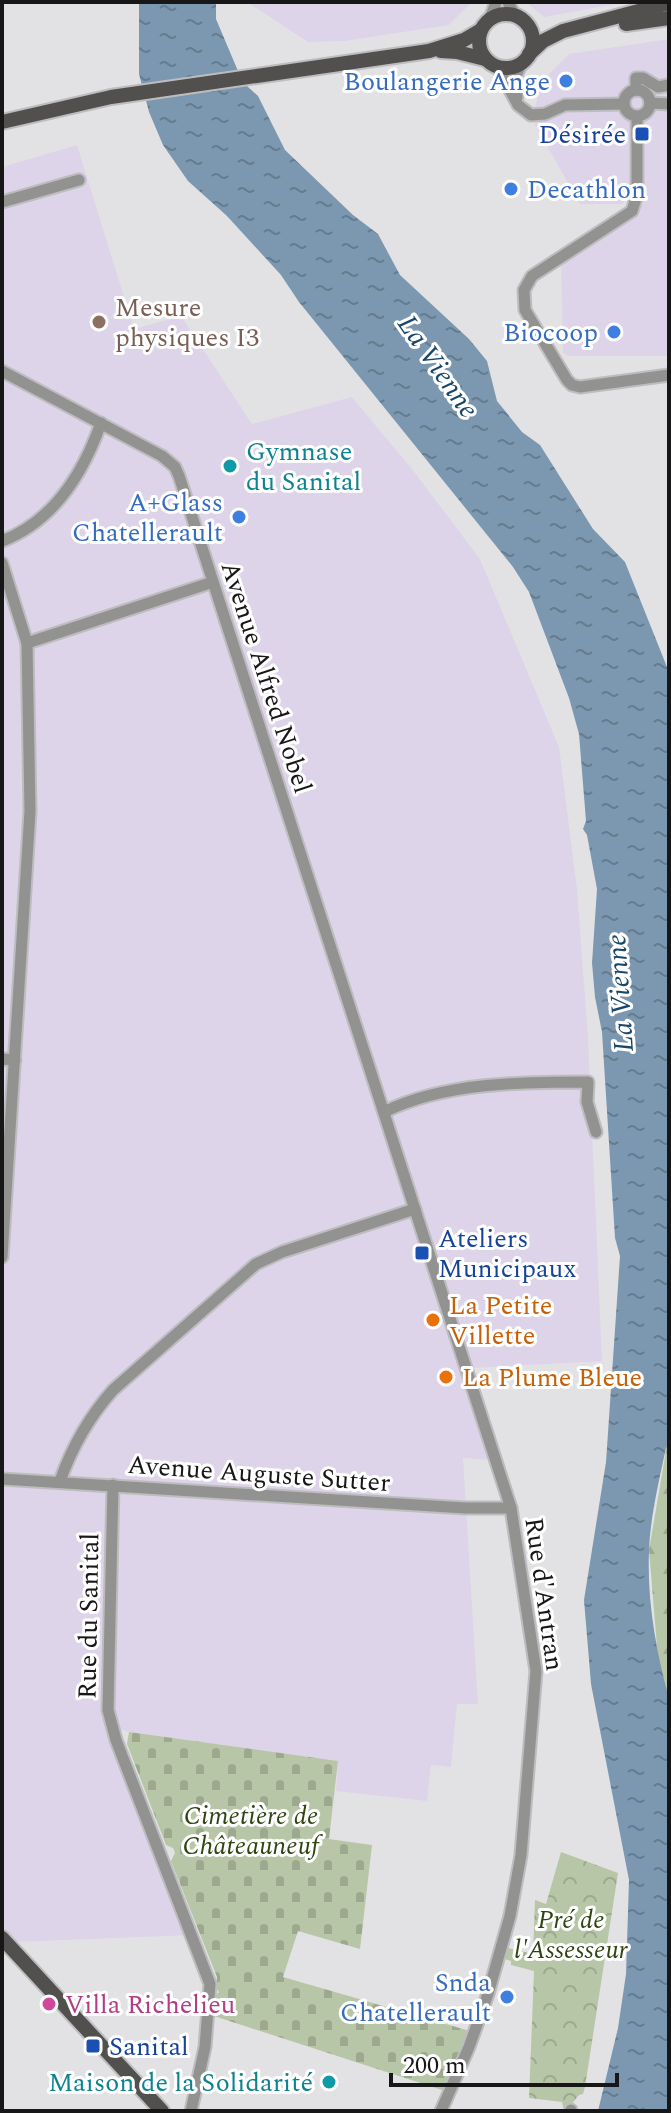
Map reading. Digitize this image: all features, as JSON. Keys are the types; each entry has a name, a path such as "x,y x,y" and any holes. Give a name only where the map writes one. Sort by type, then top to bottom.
{"main road":[{"path":"429,51 457,52 511,68 543,41 563,31 669,3"},
{"path":"2,122 111,97 429,51 464,40 503,14 515,16 528,26 563,31"},
{"path":"606,22 618,25 669,18"},
{"path":"486,25 479,45 491,63"},
{"path":"525,59 533,43 528,26"},
{"path":"2,112 59,107"},
{"path":"2,1938 157,2108"}],"street":[{"path":"486,25 496,2"},
{"path":"508,2 515,16"},
{"path":"518,105 515,83 525,59"},
{"path":"491,63 518,105 526,112 536,115 565,105 624,104"},
{"path":"636,90 636,78 643,78 658,87 669,85"},
{"path":"636,90 644,92 650,103 646,113 637,117 628,113 624,104 627,95 636,90"},
{"path":"650,103 669,104"},
{"path":"637,117 637,195 632,211 538,271 525,286 523,300 525,310 572,385 580,387 669,375"},
{"path":"2,202 79,180"},
{"name":"Avenue Alfred Nobel","path":"2,371 162,456 175,467 376,1090"},
{"path":"2,384 17,379"},
{"path":"2,541 32,525 65,495 86,459 101,423"},
{"path":"2,563 27,643 30,811 2,1257"},
{"path":"27,643 213,582"},
{"path":"2,1059 15,1060"},
{"path":"384,1112 408,1102 456,1091 534,1083 588,1082 587,1102 596,1132"},
{"name":"Rue d'Antran","path":"376,1090 511,1508 536,1671 521,1855 510,1916 488,1994 441,2111"},
{"path":"60,1481 73,1448 113,1390 256,1264 282,1252 415,1209"},
{"name":"Avenue Auguste Sutter","path":"3,1481 60,1481 465,1508 511,1508"},
{"name":"Rue du Sanital","path":"113,1485 108,1710 116,1740 210,1984 205,2047 191,2111"}],"shaded area":[{"path":"247,2 472,2 449,25 345,41 308,42"},
{"path":"526,2 627,2 544,17"},
{"path":"669,39 669,356 568,356 563,353 561,262 627,220 640,196 630,196 622,204 580,204 535,125 535,106 544,79 569,54"},
{"path":"77,145 134,329 181,316 252,424 352,397 412,469 480,559 559,747 577,889 588,1038 602,1361 472,1368 490,1460 463,1458 478,1704 457,1704 451,1767 431,1765 427,1801 336,1791 338,1761 129,1732 113,1727 192,1935 16,1942 2,1927 2,167"}],"green space":[{"path":"667,1445 669,1698 658,1659 649,1550"},
{"name":"Cimetière de Châteauneuf","path":"129,1732 338,1761 329,1839 372,1845 360,1949 298,1931 283,1977 470,2031 445,2091 214,2016 219,1992 216,1988 217,1977 171,1861 175,1853 173,1848 166,1845 127,1744"},
{"name":"Pré de l'Assesseur","path":"561,1852 618,1873 585,2087 583,2094 566,2111 562,2102 529,2098 534,1971 511,1965 511,1961 505,1959 508,1948 533,1954 535,1900 546,1904"}],"water":[{"name":"La Vienne","path":"139,2 216,2 216,19 238,71 258,96 285,150 353,215 378,234 400,275 469,339 487,361 497,401 522,432 540,445 593,529 625,562 669,672 669,1446 666,1448 653,1513 649,1589 653,1626 669,1698 669,2111 598,2111 618,2028 626,1974 629,1880 591,1684 584,1600 606,1462 620,1256 615,1238 602,1032 592,963 597,889 587,835 583,829 586,821 579,734 569,698 529,592 513,567 299,302 281,275 227,216 188,181 163,145 149,112 139,74"}],"place":[{"name":"Boulangerie Ange","path":"566,81"},
{"name":"Désirée","path":"642,134"},
{"name":"Decathlon","path":"511,189"},
{"name":"Mesure physiques I3","path":"99,322"},
{"name":"Biocoop","path":"614,332"},
{"name":"Gymnase du Sanital","path":"230,466"},
{"name":"A+Glass Chatellerault","path":"239,517"},
{"name":"Ateliers Municipaux","path":"422,1253"},
{"name":"La Petite Villette","path":"433,1320"},
{"name":"La Plume Bleue","path":"446,1377"},
{"name":"Snda Chatellerault","path":"507,1997"},
{"name":"Villa Richelieu","path":"49,2004"},
{"name":"Sanital","path":"93,2046"},
{"name":"Maison de la Solidarité","path":"329,2082"}]}
